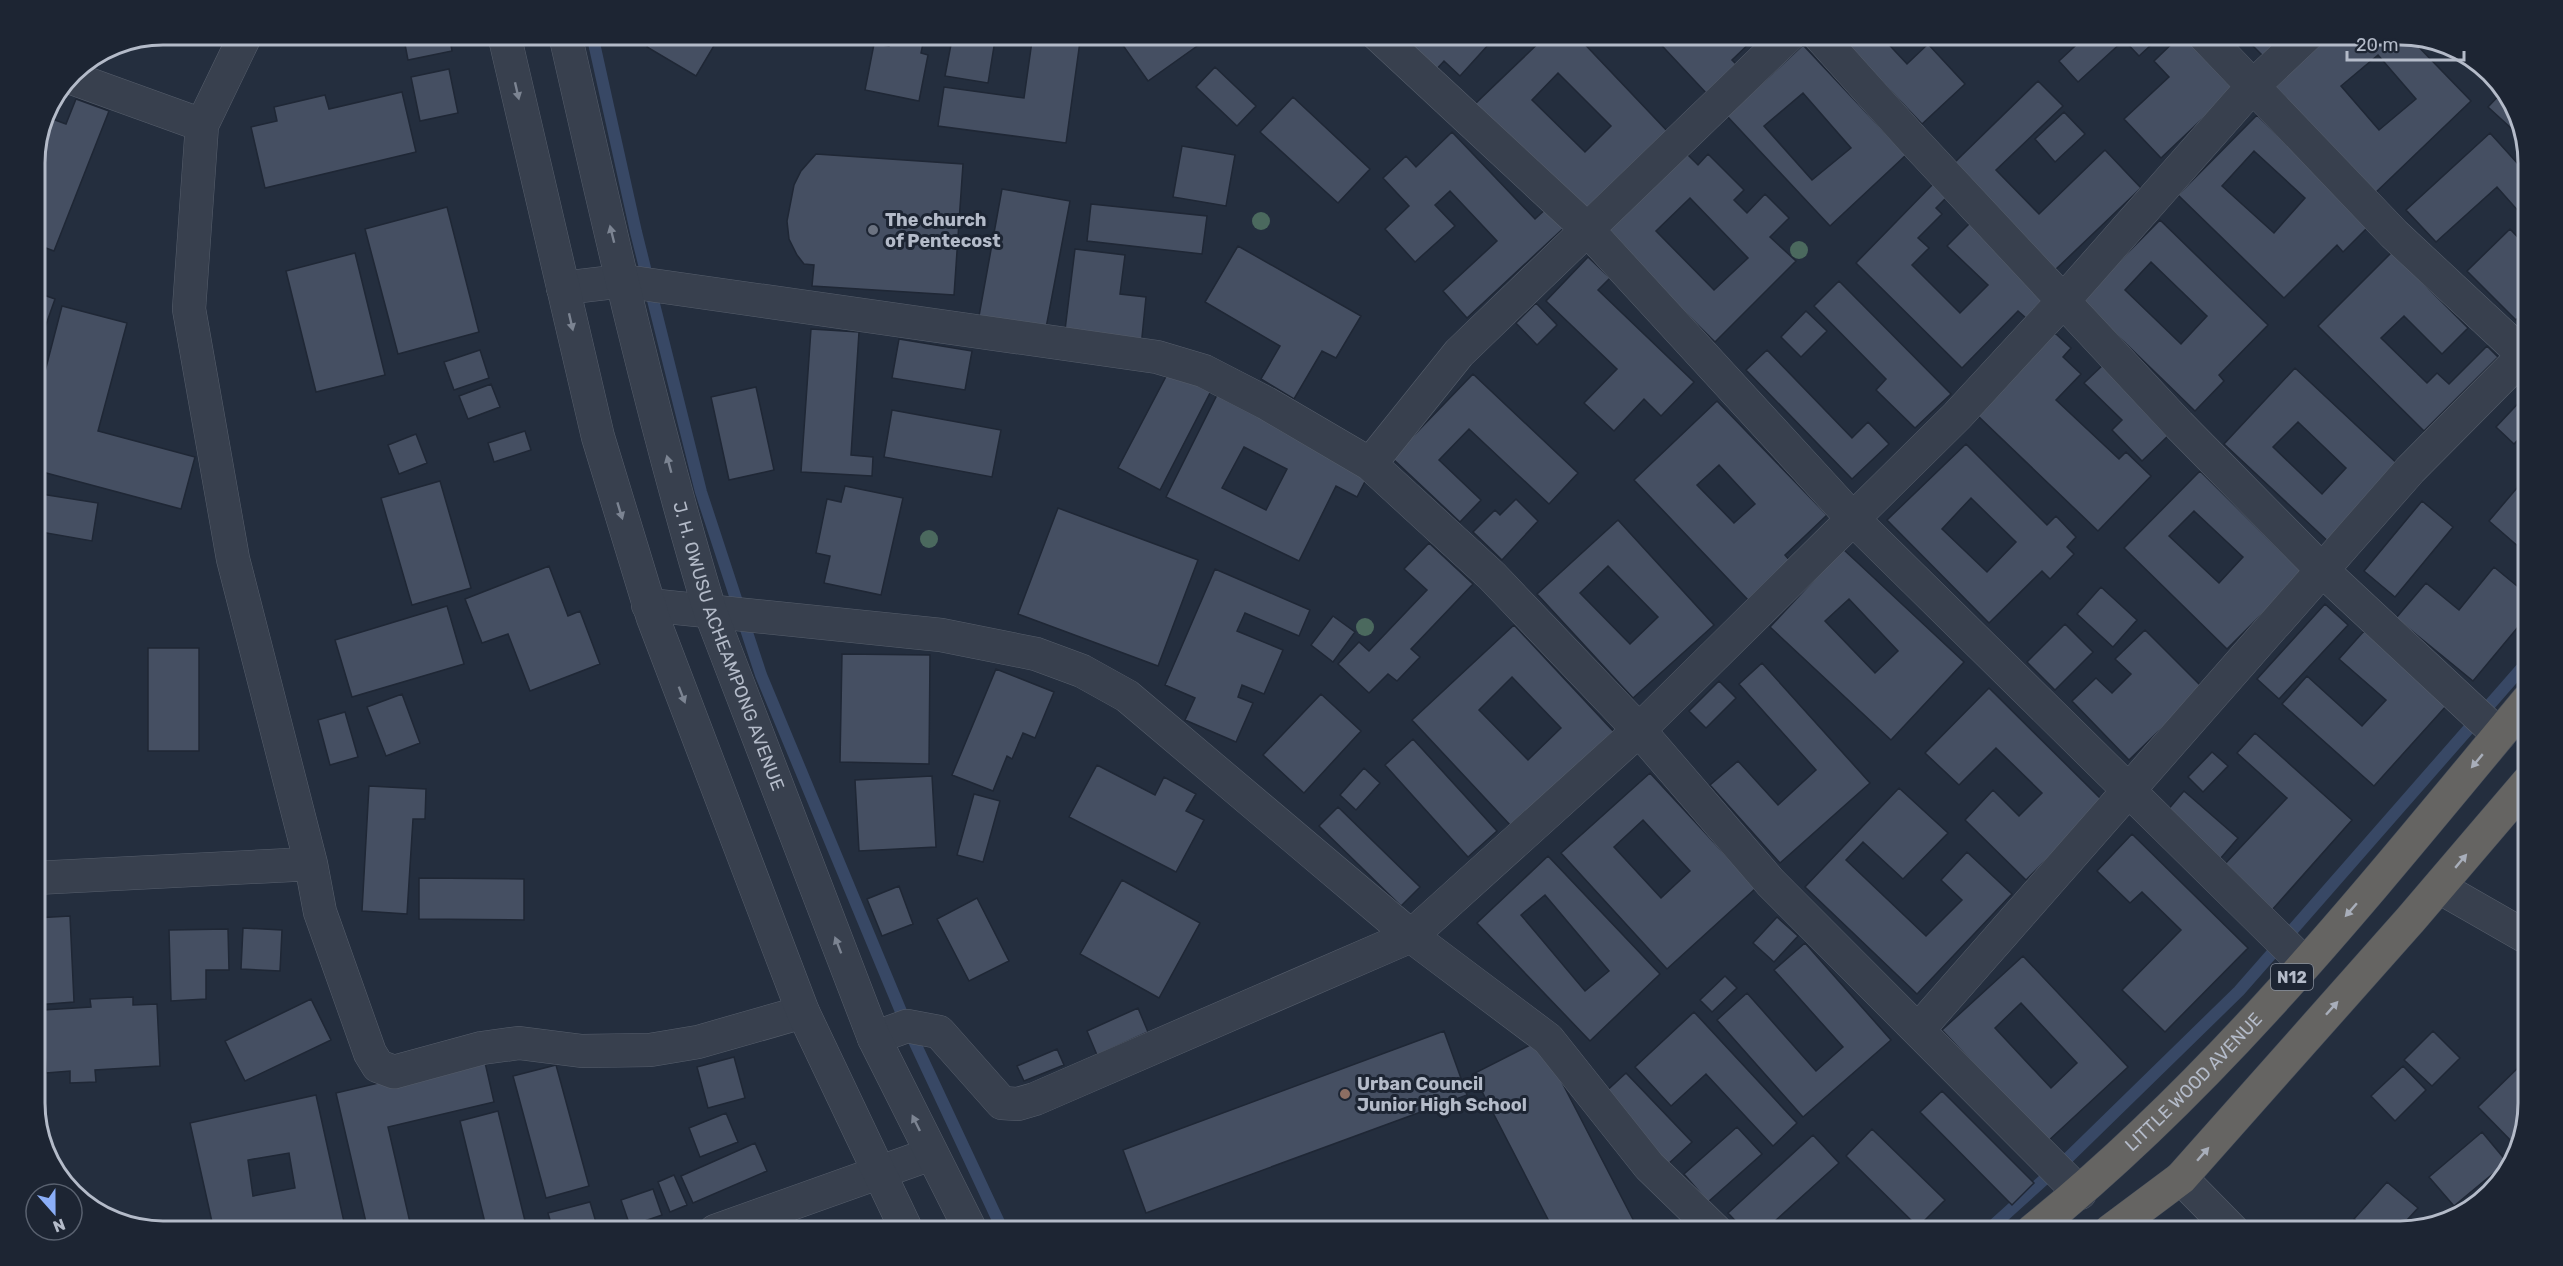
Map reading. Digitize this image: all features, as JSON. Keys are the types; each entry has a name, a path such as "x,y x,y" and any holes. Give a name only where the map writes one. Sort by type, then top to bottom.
{"highway":[{"name":"LITTLE WOOD AVENUE","path":"2046,1221 2148,1132 2212,1066 2400,854 2518,712"},
{"name":"N12","path":"2124,1221 2181,1178 2518,794"}],"street":[{"path":"241,45 202,124 189,309 233,559 311,864 321,912 370,1053 378,1066 394,1072 482,1048 519,1043 582,1051 650,1050 698,1042 803,1012"},
{"path":"507,45 598,437 648,605 803,1012 902,1221"},
{"name":"J. H. OWUSU ACHEAMPONG AVENUE","path":"568,45 639,352 689,543 710,611 874,1038 965,1221"},
{"path":"1389,45 1586,228 1853,519 2304,963"},
{"path":"1370,464 1459,353 1586,228 1778,45"},
{"path":"1828,45 2178,425 2322,569 2499,735"},
{"path":"2213,45 2394,234 2518,347"},
{"path":"874,1038 907,1026 939,1032 1002,1103 1018,1104 1035,1099 1411,936 1640,730 1957,416 2064,300 2252,87 2296,45"},
{"path":"78,80 202,124"},
{"path":"563,288 623,281 1157,357 1204,371 1266,402 1370,464 1492,576 1640,730 1770,882 2080,1193"},
{"path":"1918,1030 2410,470 2518,364"},
{"path":"648,605 941,635 1036,654 1082,671 1127,696 1411,936 1548,1039 1649,1166 1705,1221"},
{"path":"45,877 311,864"},
{"path":"2439,886 2518,932"},
{"path":"746,1221 931,1154"},
{"path":"2181,1178 2222,1221"}],"building":[{"path":"405,45 451,45 452,51 408,60"},
{"path":"648,45 714,45 696,76 647,47"},
{"path":"874,45 923,45 921,53 928,55 919,101 865,90"},
{"path":"951,45 994,45 988,83 945,76"},
{"path":"1031,45 1079,45 1066,143 938,126 944,87 1024,98"},
{"path":"1123,45 1199,45 1148,81"},
{"path":"1409,45 1488,45 1460,76 1444,61 1433,73 1406,48"},
{"path":"1537,45 1585,45 1669,133 1581,215 1475,104","holes":["1558,73 1611,126 1585,152 1532,100"]},
{"path":"1661,45 1748,45 1732,60 1739,67 1709,96"},
{"path":"1803,45 1906,155 1830,226 1727,116","holes":["1803,93 1851,148 1812,180 1764,126"]},
{"path":"1847,45 1889,45 1907,64 1929,45 1965,84 1922,124"},
{"path":"2076,45 2119,45 2078,82 2059,61"},
{"path":"2129,45 2151,45 2139,56"},
{"path":"2171,45 2198,45 2236,87 2161,158 2124,119 2169,77 2154,61"},
{"path":"2252,45 2283,45 2268,61"},
{"path":"2316,45 2418,46 2471,101 2373,195 2270,90","holes":["2378,55 2416,99 2379,130 2341,86"]},
{"path":"1215,67 1256,106 1237,126 1196,87"},
{"path":"449,69 458,113 420,121 411,77"},
{"path":"2038,81 2063,106 1996,170 2039,214 2105,150 2141,188 2055,270 1953,164"},
{"path":"402,92 416,152 265,188 251,127 277,121 274,107 325,95 329,109"},
{"path":"1293,97 1370,169 1338,203 1260,132"},
{"path":"2498,97 2513,130 2488,107"},
{"path":"76,99 109,111 54,251 45,248 45,155 53,119 66,124"},
{"path":"2064,112 2085,134 2055,162 2035,139"},
{"path":"2257,115 2370,225 2343,252 2337,245 2284,298 2178,195","holes":["2254,151 2305,198 2274,233 2222,186"]},
{"path":"1452,132 1535,219 1550,205 1568,224 1467,318 1443,291 1497,241 1450,191 1435,205 1455,226 1415,262 1385,229 1409,206 1383,178 1406,156 1416,167"},
{"path":"2490,133 2518,164 2518,211 2497,187 2436,242 2406,210"},
{"path":"1182,146 1235,155 1226,206 1173,197"},
{"path":"1684,151 1698,165 1708,154 1744,190 1734,200 1747,213 1765,194 1789,218 1770,237 1796,261 1715,342 1604,232","holes":["1690,198 1748,258 1714,290 1656,231"]},
{"name":"The church of Pentecost","path":"816,154 963,164 954,295 812,286 814,265 804,264 797,255 789,239 787,221 794,185 801,171"},
{"path":"1934,183 1947,197 1936,208 1942,214 1918,238 1929,248 1912,265 1960,313 1988,285 1947,246 1972,221 2047,295 2026,318 2018,311 1962,368 1856,263"},
{"path":"1002,189 1070,201 1046,328 979,316"},
{"path":"1091,204 1207,216 1202,254 1087,241"},
{"path":"447,207 479,332 398,354 365,229"},
{"path":"2160,220 2268,325 2219,375 2224,381 2195,411 2081,300","holes":["2151,262 2207,316 2181,344 2125,290"]},
{"path":"2510,229 2518,237 2518,318 2516,320 2467,271"},
{"path":"1238,246 1361,316 1336,358 1322,351 1294,399 1261,379 1280,346 1205,302"},
{"path":"1075,249 1125,255 1120,294 1146,297 1141,347 1064,338"},
{"path":"2392,252 2468,328 2442,354 2404,316 2381,338 2427,383 2437,373 2449,384 2487,346 2498,357 2424,431 2318,326"},
{"path":"355,253 385,375 316,392 286,271"},
{"path":"1588,257 1610,278 1598,290 1694,382 1661,416 1644,399 1614,431 1584,403 1617,369 1546,301"},
{"path":"1839,281 1951,394 1915,428 1876,390 1886,379 1814,306"},
{"path":"45,296 55,299 45,328"},
{"path":"1536,303 1557,325 1537,345 1516,323"},
{"path":"62,306 127,323 98,431 195,457 181,509 45,473 45,371"},
{"path":"1806,311 1827,331 1801,357 1781,337"},
{"path":"811,329 859,332 851,455 873,457 872,476 801,472"},
{"path":"2055,333 2071,348 2063,357 2081,374 2056,400 2119,459 2126,452 2151,476 2098,531 1977,415"},
{"path":"899,339 972,351 965,390 892,378"},
{"path":"480,350 489,378 454,390 444,362"},
{"path":"1767,350 1852,438 1868,422 1889,444 1852,479 1746,370"},
{"path":"2103,365 2171,433 2142,461 2112,430 2122,420 2084,383"},
{"path":"1171,367 1212,389 1160,490 1118,468"},
{"path":"2295,368 2403,469 2332,545 2224,444","holes":["2298,422 2346,468 2322,494 2273,447"]},
{"path":"1473,374 1578,473 1549,504 1469,429 1439,460 1481,500 1460,522 1392,458"},
{"path":"491,384 500,407 468,419 459,396"},
{"path":"756,387 774,470 729,480 711,397"},
{"path":"1218,393 1372,468 1357,497 1336,486 1299,561 1166,497","holes":["1244,447 1287,469 1266,510 1222,488"]},
{"path":"1717,401 1827,515 1785,555 1791,562 1750,602 1634,480","holes":["1719,465 1755,504 1734,523 1697,485"]},
{"path":"2518,404 2518,440 2514,444 2496,427"},
{"path":"892,410 1001,430 992,477 884,457"},
{"path":"525,431 531,450 494,462 488,443"},
{"path":"416,434 427,463 399,474 388,445"},
{"path":"1966,444 2047,525 2056,516 2076,537 2067,547 2074,554 2050,579 2042,571 1989,623 1887,520","holes":["1971,498 2016,542 1987,572 1942,529"]},
{"path":"2200,471 2303,573 2227,649 2124,548","holes":["2194,511 2243,557 2219,583 2169,536"]},
{"path":"440,481 471,588 412,605 381,498"},
{"path":"845,486 903,498 881,595 824,583 830,556 816,553 827,499 841,502"},
{"path":"2518,487 2518,546 2489,521"},
{"path":"45,495 98,503 92,541 45,533"},
{"path":"1516,499 1538,521 1502,560 1473,532 1495,510 1500,515"},
{"path":"2422,501 2453,527 2395,597 2364,571"},
{"path":"1058,508 1198,560 1158,666 1018,614"},
{"path":"1618,520 1714,625 1633,698 1537,594","holes":["1608,566 1658,617 1630,644 1580,593"]},
{"path":"1429,543 1473,584 1411,649 1420,657 1397,681 1388,674 1369,693 1338,664 1359,642 1369,651 1427,590 1404,569"},
{"path":"1843,549 1964,662 1891,740 1770,627","holes":["1849,599 1898,651 1875,673 1825,621"]},
{"path":"549,566 568,616 580,611 600,664 530,691 508,634 482,643 465,599"},
{"path":"2494,567 2518,587 2518,627 2473,681 2396,618 2426,583 2459,610"},
{"path":"1215,569 1310,610 1299,636 1245,613 1237,631 1283,650 1264,694 1242,685 1238,697 1253,703 1236,742 1185,720 1195,698 1165,685"},
{"path":"2101,587 2137,620 2113,647 2077,614"},
{"path":"2325,604 2348,625 2279,699 2257,679"},
{"path":"447,606 464,664 352,697 335,640"},
{"path":"1333,616 1355,632 1333,662 1311,645"},
{"path":"2065,624 2093,652 2055,690 2027,662"},
{"path":"1514,625 1615,733 1512,827 1412,720","holes":["1512,677 1561,728 1528,760 1479,710"]},
{"path":"2145,630 2203,688 2129,760 2072,701 2096,678 2112,693 2131,674 2115,659"},
{"path":"2364,631 2447,705 2374,786 2282,704 2307,676 2362,726 2386,700 2339,659"},
{"path":"148,648 199,648 199,751 148,751"},
{"path":"842,654 930,655 929,764 840,762"},
{"path":"1762,663 1870,783 1780,863 1710,785 1738,761 1778,805 1816,770 1739,684"},
{"path":"996,669 1054,692 1035,738 1023,733 1012,759 1007,756 993,791 952,775"},
{"path":"1719,681 1736,698 1706,728 1689,711"},
{"path":"1989,688 2104,802 2026,880 1965,820 1993,790 2019,816 2042,793 1996,748 1959,785 1925,753"},
{"path":"402,694 420,743 386,756 367,707"},
{"path":"1321,694 1361,731 1304,793 1263,755"},
{"path":"345,712 358,757 330,765 318,720"},
{"path":"2255,733 2352,820 2272,910 2223,866 2287,798 2237,753"},
{"path":"1413,739 1497,831 1468,857 1385,765"},
{"path":"2212,752 2228,766 2203,792 2188,777"},
{"path":"1097,765 1155,795 1164,777 1196,794 1186,811 1204,820 1176,872 1069,817"},
{"path":"1364,768 1380,783 1356,810 1340,795"},
{"path":"1650,773 1756,888 1667,969 1561,853","holes":["1643,820 1690,871 1661,898 1614,847"]},
{"path":"932,776 936,847 859,851 855,780"},
{"path":"369,786 426,789 425,819 413,819 407,914 362,911"},
{"path":"1899,788 1948,833 1903,879 1863,842 1846,860 1926,936 1962,900 1941,880 1967,852 2012,894 1917,994 1805,887"},
{"path":"2184,791 2238,838 2220,859 2166,812"},
{"path":"974,794 1000,801 983,862 957,855"},
{"path":"1338,807 1420,887 1401,906 1319,826"},
{"path":"2132,834 2248,948 2165,1032 2122,990 2181,930 2142,892 2130,903 2097,871"},
{"path":"1548,856 1660,974 1590,1041 1477,923","holes":["1545,895 1609,971 1585,991 1521,915"]},
{"path":"419,878 524,879 524,920 419,919"},
{"path":"1122,880 1200,923 1159,998 1080,954"},
{"path":"899,886 913,924 882,936 867,899"},
{"path":"977,898 1009,961 969,981 937,919"},
{"path":"70,916 74,1002 45,1004 45,917"},
{"path":"1777,917 1798,936 1774,962 1753,943"},
{"path":"243,928 282,930 280,971 241,969"},
{"path":"228,929 229,970 206,970 206,999 171,1001 169,930"},
{"path":"1805,943 1891,1040 1803,1117 1717,1020 1747,993 1816,1071 1843,1047 1774,970"},
{"path":"2023,956 2128,1067 2047,1142 1942,1030","holes":["2021,1003 2077,1063 2051,1088 1995,1028"]},
{"path":"1725,976 1737,988 1712,1012 1700,1000"},
{"path":"133,997 133,1005 157,1004 160,1066 95,1070 96,1082 70,1083 70,1071 46,1073 45,1010 91,1007 90,999"},
{"path":"311,999 331,1040 245,1081 225,1041"},
{"path":"1138,1008 1148,1032 1097,1055 1087,1031"},
{"path":"1694,1012 1797,1123 1773,1146 1706,1074 1671,1106 1635,1067"},
{"path":"1444,1031 1467,1095 1146,1213 1123,1150"},
{"path":"2433,1031 2460,1058 2432,1086 2404,1060"},
{"path":"1540,1040 1634,1221 1549,1221 1473,1074"},
{"path":"1057,1049 1064,1065 1024,1081 1017,1066"},
{"path":"734,1057 745,1098 708,1108 697,1067"},
{"path":"484,1058 494,1102 388,1127 410,1221 366,1221 336,1093"},
{"path":"556,1065 589,1186 546,1198 513,1076"},
{"path":"2403,1066 2426,1090 2395,1121 2371,1096"},
{"path":"2518,1068 2517,1119 2512,1142 2478,1107"},
{"path":"1626,1073 1692,1142 1667,1165 1601,1096"},
{"path":"1942,1091 2034,1183 2012,1205 1920,1112"},
{"path":"316,1095 344,1221 212,1221 190,1123","holes":["289,1153 295,1188 253,1196 248,1160"]},
{"path":"498,1111 525,1221 485,1221 460,1121"},
{"path":"726,1113 738,1142 700,1157 689,1128"},
{"path":"1737,1127 1762,1154 1708,1202 1684,1174"},
{"path":"1872,1129 1945,1200 1924,1221 1912,1221 1846,1156"},
{"path":"2482,1132 2504,1158 2497,1170 2454,1206 2429,1177"},
{"path":"1813,1135 1839,1163 1775,1221 1736,1221 1728,1213"},
{"path":"755,1143 767,1171 693,1203 681,1176"},
{"path":"674,1175 687,1205 670,1212 658,1182"},
{"path":"2387,1182 2418,1208 2406,1221 2356,1221 2354,1219"},
{"path":"653,1189 662,1215 645,1221 628,1221 621,1200"},
{"path":"590,1202 596,1221 550,1221 548,1213"}],"waterway":[{"path":"594,45 636,232 701,492 761,675 907,1026 998,1221"},
{"path":"1998,1221 2069,1157 2239,991 2518,672"}],"place":[{"name":"The church of Pentecost","path":"873,230"},
{"name":"Urban Council Junior High School","path":"1345,1094"}]}
